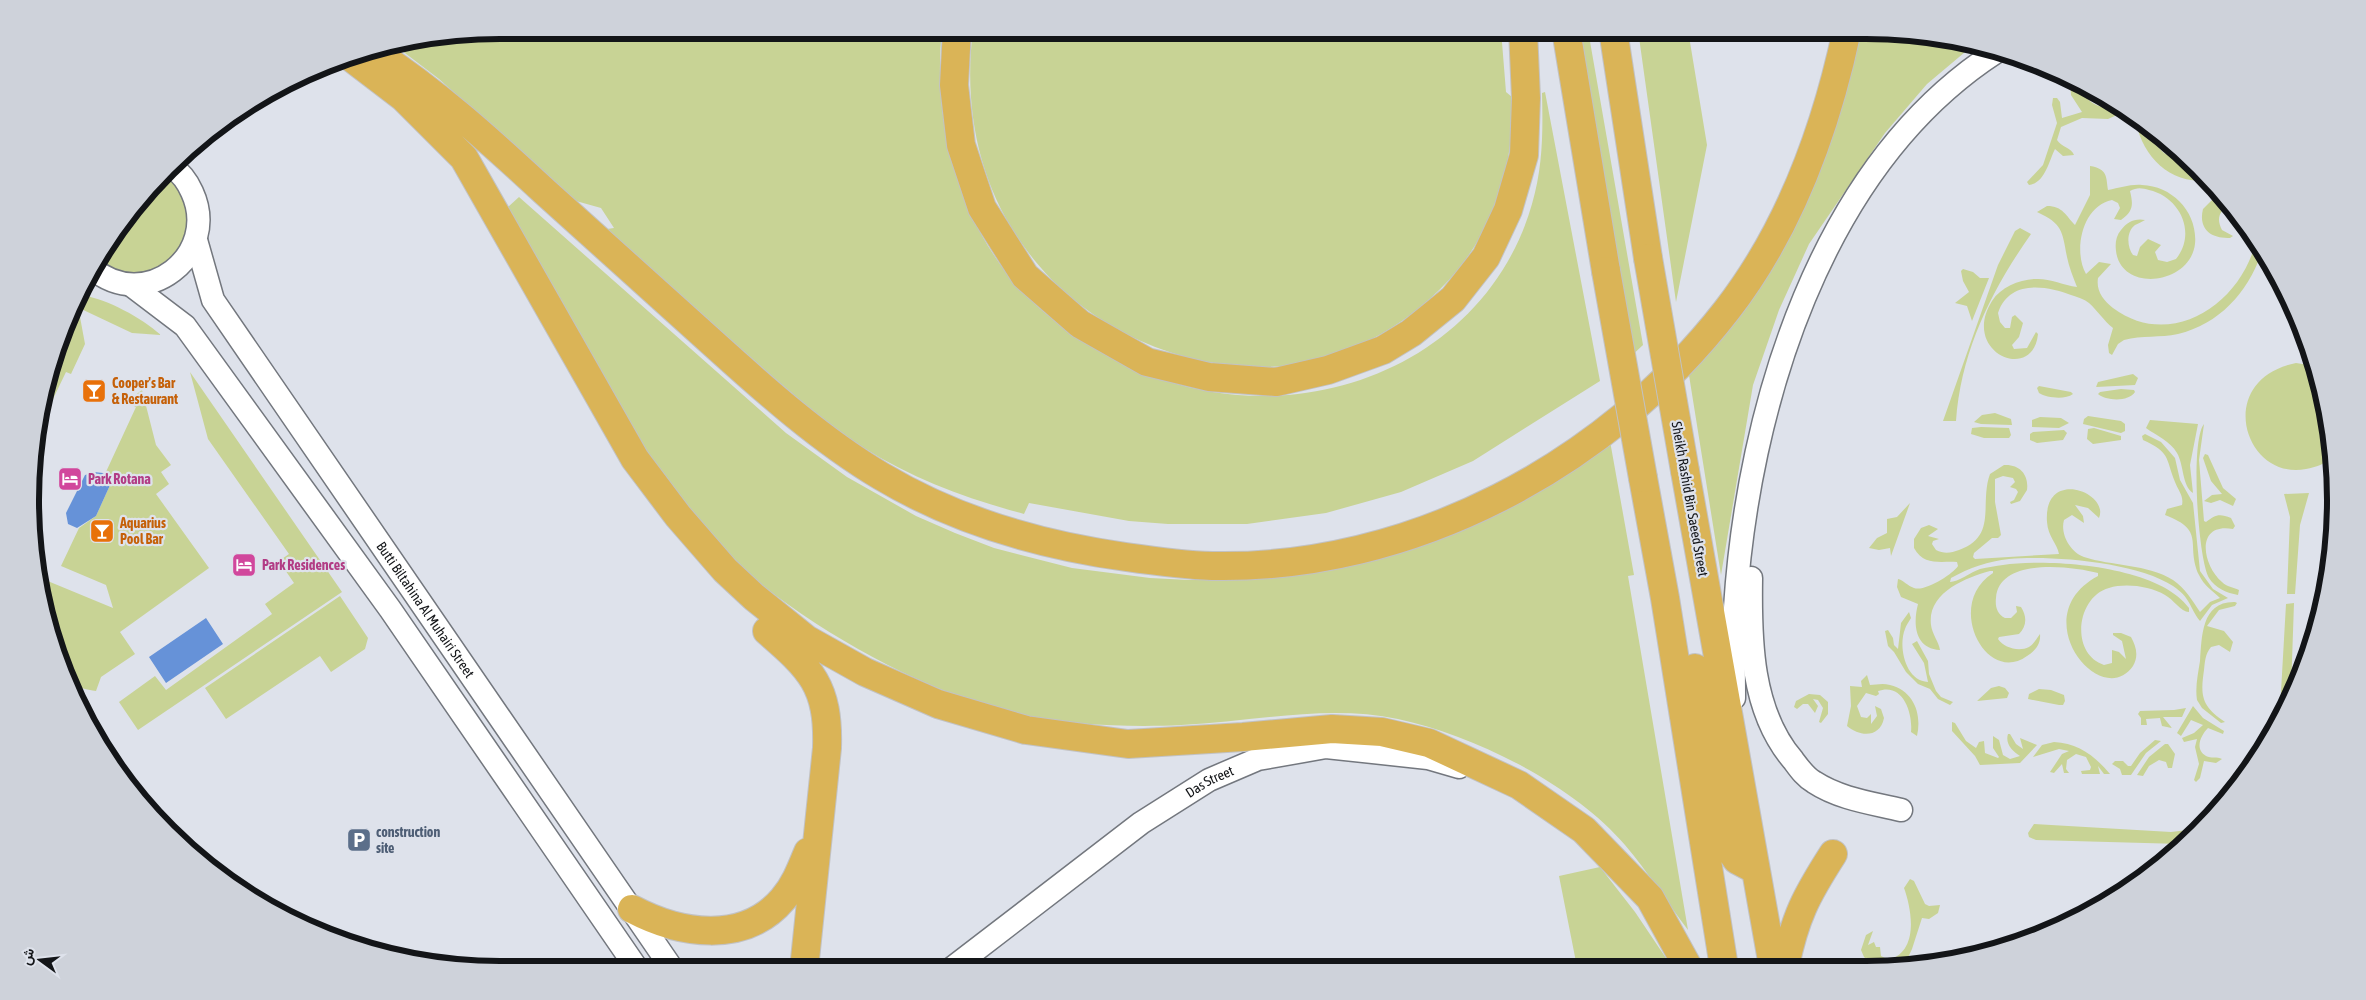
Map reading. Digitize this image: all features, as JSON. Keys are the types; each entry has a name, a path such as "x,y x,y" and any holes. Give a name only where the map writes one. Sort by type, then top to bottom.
{"highway":[{"path":"957,39 954,85 961,146 982,208 1025,276 1080,324 1147,362 1209,377 1276,382 1328,370 1383,350 1412,333 1453,299 1486,257 1508,210 1524,155 1526,98 1523,39"},
{"path":"1567,39 1606,271 1665,598 1723,961"},
{"name":"Sheikh Rashid Bin Saeed Street","path":"1615,39 1648,258 1684,471 1772,961"},
{"path":"379,55 412,77 477,130 749,376 820,433 876,473 911,493 961,515 1002,530 1042,541 1083,551 1169,563 1216,566 1323,556 1412,534 1475,509 1534,480 1586,446 1639,402 1682,363 1729,307 1768,246 1814,147 1832,94 1845,39"},
{"path":"357,62 403,97 464,158 635,459 678,516 725,570 754,597 806,639 865,672 929,700 1026,730 1128,744 1243,738 1332,729 1382,732 1429,743 1519,785 1584,830 1650,898 1685,961"},
{"path":"586,374 600,421 610,441 620,460 662,521 726,594 791,651 816,682 824,704 827,732 805,961"},
{"path":"1665,598 1683,633 1695,670 1725,843 1737,860 1754,869"},
{"path":"632,909 661,923 693,930 723,931 749,924 772,910 790,890 818,830"},
{"path":"1786,961 1797,918 1809,891 1833,854"}],"street":[{"path":"1734,757 1735,608 1741,544 1769,402 1792,327 1814,275 1838,229 1866,182 1907,128 1960,78 1991,56"},
{"path":"98,274 115,282 131,285 148,283 164,278 178,268 188,255 196,240 199,221 196,202 188,184 176,172"},
{"name":"Butti Biltahina Al Muhairi Street","path":"196,240 213,300 667,961"},
{"name":"Butti Biltahina Al Muhairi Street","path":"131,285 185,326 390,609 632,961"},
{"path":"1755,467 1751,625 1757,679 1770,725 1790,757 1812,781 1838,794 1901,810"},
{"name":"Das Street","path":"961,961 1141,824 1209,780 1258,759 1326,747 1355,749 1428,758 1519,785"}],"green space":[{"path":"500,39 942,39 940,72 943,114 951,155 963,196 981,234 1004,269 1032,301 1075,334 1164,380 1220,393 1278,396 1334,388 1387,370 1435,342 1476,305 1509,259 1532,204 1540,163 1542,93 1545,92 1600,381 1473,461 1401,492 1326,513 1247,524 1168,524 1129,521 1029,503 1024,514 982,502 921,479 847,437 740,348 607,229 614,228 601,208 576,201 439,79 401,50 440,43"},
{"path":"972,39 1502,39 1506,92 1512,97 1510,148 1498,196 1477,242 1447,282 1393,327 1350,349 1305,363 1246,367 1210,362 1175,354 1141,341 1109,324 1079,303 1052,279 1028,252 1011,227 997,201 986,174 978,147 973,118 970,60"},
{"path":"1571,39 1590,39 1643,345 1627,360"},
{"path":"1639,39 1689,39 1707,145 1676,302"},
{"path":"1850,39 1896,40 1967,50 1927,84 1885,133 1809,244 1779,310 1753,385 1721,575 1688,369 1737,310"},
{"path":"2070,86 2087,95 2087,98 2094,104 2107,107 2119,114 2108,119 2082,118 2061,127 2057,140 2074,155 2063,156 2055,149 2043,176 2029,185 2027,182 2043,165 2057,123 2052,105 2053,98 2057,98 2060,102 2062,118 2082,112 2071,95"},
{"path":"2137,127 2155,141 2164,153 2176,159 2198,180 2180,177 2168,172 2158,164 2143,143"},
{"path":"2090,166 2103,171 2108,190 2142,185 2164,190 2181,203 2188,212 2192,222 2195,244 2190,258 2181,268 2169,275 2156,279 2142,278 2130,273 2121,264 2116,251 2116,240 2123,227 2135,220 2145,220 2135,225 2130,232 2129,244 2133,255 2137,256 2140,247 2148,239 2161,245 2155,252 2158,260 2167,262 2176,259 2182,249 2185,228 2177,208 2169,200 2149,190 2135,189 2130,191 2132,207 2121,220 2114,219 2120,208 2118,203 2112,200 2102,204 2093,211 2087,220 2083,231 2080,254 2086,274 2099,262 2111,264 2098,278 2098,287 2101,295 2113,308 2135,320 2158,325 2180,322 2201,314 2219,301 2235,284 2248,264 2253,249 2259,259 2256,266 2241,292 2220,314 2193,329 2178,334 2124,340 2118,344 2112,355 2109,353 2108,345 2113,328 2083,299 2050,289 2029,288 2019,290 2003,302 1998,313 2000,322 2005,328 2010,328 2012,317 2015,315 2023,323 2019,337 2012,345 2014,349 2027,348 2036,332 2038,334 2033,349 2024,357 2013,359 2001,355 1991,347 1985,335 1985,319 1992,301 2000,292 2017,283 2035,279 2077,287 2060,229 2052,220 2037,212 2047,206 2052,206 2064,212 2075,225 2090,195"},
{"path":"171,177 190,206 186,243 160,270 123,275 103,265 134,219"},
{"path":"519,197 786,433 847,477 916,516 955,533 994,548 1072,568 1150,578 1189,580 1275,576 1610,441 1634,575 1628,576 1688,930 1650,876 1604,823 1579,802 1551,783 1522,766 1459,737 1398,719 1344,713 1290,715 1158,726 1058,721 1009,712 952,694 877,659 840,638 770,591 739,566 707,534 649,456 622,415 508,207"},
{"path":"2214,198 2224,209 2221,212 2219,222 2222,230 2233,236 2230,238 2212,235 2202,222 2203,209"},
{"path":"2020,228 2031,234 2003,277 1980,323 1964,370 1956,421 1943,421 1998,265 2015,231"},
{"path":"1963,269 1973,272 1980,278 1989,278 1972,321 1967,306 1955,303 1969,292 1963,281 1961,271"},
{"path":"86,296 124,310 161,335 132,333 80,309"},
{"path":"80,317 85,344 71,374 66,372 48,409 54,381 76,318"},
{"path":"2296,363 2307,365 2318,410 2325,463 2306,469 2284,469 2267,460 2254,445 2247,427 2246,407 2254,388 2270,373"},
{"path":"190,372 342,592 138,730 119,702 155,676 166,690 272,614 265,604 294,583 279,561 289,554 208,439"},
{"path":"2133,374 2138,378 2135,385 2096,387 2098,382"},
{"path":"2039,386 2073,394 2061,398 2047,396 2039,393 2037,388"},
{"path":"2121,389 2134,390 2135,392 2128,398 2123,399 2106,398 2098,394 2100,392"},
{"path":"142,390 156,445 171,465 161,472 169,484 156,494 209,568 120,632 135,654 101,677 96,691 92,691 78,687 74,677 54,619 46,580 113,608 106,585 61,566 79,528 96,516 111,483 105,474 136,407 126,402"},
{"path":"1995,413 2011,419 2012,425 1974,422 1982,415"},
{"path":"2088,416 2121,421 2125,424 2125,431 2121,433 2083,424 2084,419"},
{"path":"2040,417 2061,418 2069,423 2059,428 2032,427 2032,420"},
{"path":"2150,420 2198,424 2190,465 2193,493 2189,490 2185,480 2177,453 2167,442 2146,428"},
{"path":"2204,424 2199,460 2204,521 2206,522 2217,516 2223,516 2231,518 2235,526 2233,529 2221,529 2212,532 2206,546 2207,556 2215,575 2224,584 2239,590 2238,595 2215,585 2209,578 2205,567 2197,500 2197,453"},
{"path":"1972,428 2009,428 2011,435 2009,438 1984,438 1971,434"},
{"path":"2094,428 2121,436 2121,440 2093,444 2087,439 2088,429"},
{"path":"2064,430 2067,433 2063,440 2037,443 2030,440 2030,434 2033,432"},
{"path":"2145,434 2161,442 2175,458 2180,480 2193,503 2200,571 2213,589 2228,598 2212,605 2200,621 2187,599 2179,590 2157,578 2138,571 2070,559 2009,559 1987,563 1965,571 1951,578 1950,582 1980,569 2003,565 2024,563 2075,564 2130,574 2154,583 2174,594 2189,608 2189,612 2183,610 2165,595 2145,588 2115,586 2098,593 2084,613 2081,626 2086,650 2093,659 2104,665 2112,663 2112,650 2119,652 2126,659 2122,641 2113,635 2113,633 2121,633 2131,637 2136,651 2136,659 2133,666 2119,677 2103,677 2088,668 2075,653 2068,634 2067,613 2077,593 2098,576 2098,573 2055,567 2022,570 2009,576 2000,585 1996,604 1998,612 2005,618 2011,618 2017,612 2016,606 2021,607 2025,617 2025,624 2019,634 1999,637 1998,639 2004,645 2016,649 2029,647 2040,634 2040,641 2027,656 2012,662 1997,660 1985,651 1976,637 1971,621 1972,603 1979,587 1993,573 1993,571 1990,571 1959,583 1941,596 1935,604 1931,614 1931,625 1940,650 1925,645 1920,640 1916,626 1918,604 1901,597 1897,587 1898,579 1919,589 1945,578 1958,566 1957,562 1933,561 1922,558 1914,548 1914,539 1921,528 1929,525 1938,529 1928,536 1939,539 1933,541 1932,544 1936,550 1950,552 1971,544 1979,536 1983,528 1987,485 1990,474 2004,465 2015,466 2025,475 2027,490 2020,501 2011,504 2010,502 2014,500 2018,492 2010,487 2015,482 2013,478 2003,476 1995,479 1995,502 2001,535 1998,538 1992,538 1974,553 1973,557 1975,559 2059,554 2048,527 2049,505 2055,495 2065,490 2076,490 2086,493 2095,500 2100,508 2099,518 2088,508 2075,505 2083,516 2084,523 2072,515 2064,520 2063,531 2067,542 2079,555 2095,560 2141,568 2163,575 2173,580 2188,594 2200,612 2210,602 2220,598 2206,585 2199,575 2195,564 2191,533 2178,521 2165,515 2167,509 2182,505 2182,499 2166,456 2163,452 2143,440 2142,436"},
{"path":"2205,454 2208,455 2223,488 2236,499 2233,506 2220,500 2211,503 2204,501 2212,495 2222,494 2211,481 2203,458"},
{"path":"2309,493 2300,525 2295,594 2287,594 2290,517 2284,494"},
{"path":"1910,503 1891,556 1890,548 1879,550 1869,548 1877,538 1887,533 1887,519 1897,517"},
{"path":"340,596 368,638 365,649 331,672 320,656 226,719 205,688"},
{"path":"2224,603 2237,603 2235,606 2219,610 2207,626 2224,631 2233,642 2230,652 2219,645 2211,647 2205,661 2202,687 2204,700 2211,711 2225,722 2221,723 2202,708 2197,700 2197,681 2206,622 2215,607"},
{"path":"2294,603 2291,678 2280,703 2286,604"},
{"path":"1909,612 1911,618 1905,628 1902,644 1905,662 1914,676 1928,682 1924,663 1912,644 1917,641 1928,661 1929,674 1936,691 1941,697 1953,702 1950,705 1938,699 1930,689 1918,684 1906,672 1894,652 1888,646 1885,631 1888,630 1893,638 1894,645 1898,649 1901,623"},
{"path":"1867,675 1870,685 1890,685 1905,692 1910,698 1917,712 1917,736 1911,732 1910,716 1905,701 1894,691 1887,689 1878,691 1879,694 1876,696 1866,693 1857,706 1861,717 1867,718 1871,714 1871,724 1877,716 1875,706 1881,709 1884,718 1882,725 1878,729 1869,734 1863,734 1847,726 1851,706 1850,686 1862,687 1861,681"},
{"path":"1999,686 2005,688 2009,693 2007,698 1977,701 1991,688"},
{"path":"2039,689 2051,690 2064,695 2065,701 2063,705 2028,699 2029,694"},
{"path":"1809,694 1820,695 1828,702 1828,714 1821,723 1819,722 1823,708 1818,700 1813,699 1818,706 1815,713 1808,704 1803,704 1797,709 1794,707 1796,701"},
{"path":"2193,706 2203,718 2224,731 2223,734 2208,728 2203,734 2200,742 2202,753 2208,757 2222,759 2216,763 2204,761 2200,778 2196,782 2194,780 2199,764 2195,747 2197,739 2184,742 2182,738 2194,733 2203,725 2191,720 2181,736 2177,733"},
{"path":"2186,708 2182,717 2163,717 2172,728 2162,726 2160,718 2146,719 2147,725 2141,725 2141,718 2138,714 2140,711"},
{"path":"1952,722 1955,723 1966,741 1976,748 1979,742 1984,741 1985,753 1998,758 1993,748 1993,736 1999,740 2003,755 2010,759 2020,756 2010,747 2007,741 2008,734 2023,749 2020,738 2037,745 2020,763 1980,765 1975,756 1952,731"},
{"path":"2155,740 2161,741 2146,753 2131,775 2122,775 2120,769 2112,764 2115,761 2123,761 2128,766 2131,766 2140,753"},
{"path":"2054,742 2071,745 2092,756 2110,774 2104,774 2098,766 2100,774 2082,774 2081,771 2090,770 2091,767 2086,757 2076,754 2067,760 2066,769 2069,773 2064,773 2062,764 2054,773 2050,772 2062,754 2069,751 2059,749 2033,757 2042,745"},
{"path":"2165,744 2168,744 2175,754 2172,768 2168,768 2166,762 2159,760 2149,766 2143,776 2137,775 2149,757"},
{"path":"2034,824 2171,832 2188,830 2173,844 2036,840 2029,837 2028,833"},
{"path":"1600,867 1635,912 1668,961 1576,961 1559,876"},
{"path":"1910,879 1914,881 1925,904 1929,906 1940,905 1938,913 1929,919 1922,918 1907,959 1896,960 1868,961 1861,950 1866,935 1873,931 1868,945 1874,942 1876,947 1880,947 1881,956 1889,960 1899,955 1905,948 1911,929 1911,918 1904,888"}],"water":[{"path":"94,472 103,473 111,483 96,516 77,528 68,524 66,513 85,475"},
{"path":"206,618 223,644 166,683 149,657"}],"place":[{"name":"Cooper's Bar & Restaurant","path":"94,391"},
{"name":"Park Rotana","path":"70,479"},
{"name":"Aquarius Pool Bar","path":"102,531"},
{"name":"Park Residences","path":"244,565"},
{"name":"construction site","path":"359,840"}]}
